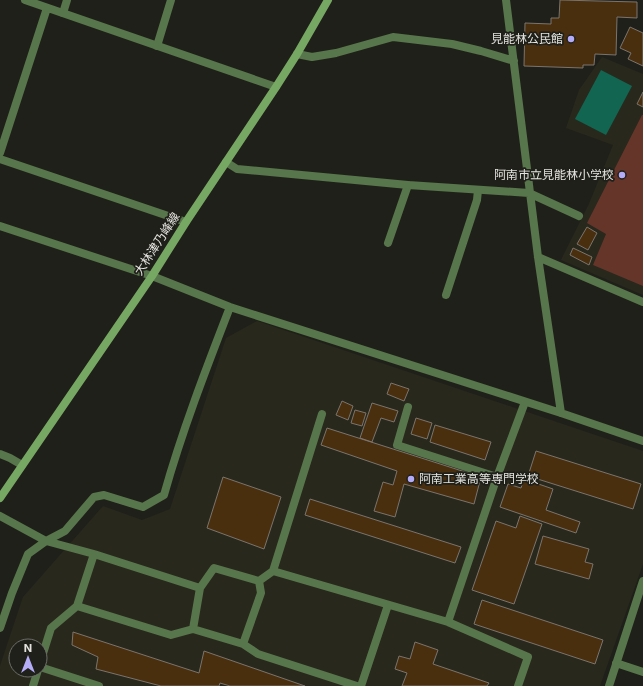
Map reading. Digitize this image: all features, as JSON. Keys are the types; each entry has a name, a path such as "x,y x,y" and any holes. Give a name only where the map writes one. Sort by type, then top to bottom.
{"main road":[{"name":"大林津乃峰線","path":"0,498 152,276 276,87 328,0"}],"street":[{"path":"24,0 276,87"},
{"path":"63,13 67,0"},
{"path":"157,46 171,0"},
{"path":"506,0 529,193 561,413"},
{"path":"0,153 47,8"},
{"path":"297,54 312,58 393,37 452,44 481,50 514,61"},
{"path":"0,159 186,222"},
{"path":"226,162 237,169 408,185 529,193 579,216"},
{"path":"388,243 408,185"},
{"path":"446,295 478,200 478,190"},
{"path":"0,226 152,276 230,307 561,413 643,441"},
{"path":"538,257 643,302"},
{"path":"0,628 28,554 46,541 65,531 94,497 104,495 143,507 164,495 173,463 230,307"},
{"path":"448,622 497,477 525,402"},
{"path":"408,407 397,445 497,477"},
{"path":"259,581 273,571 322,414"},
{"path":"0,454 22,465"},
{"path":"0,516 46,541 94,554 200,588"},
{"path":"48,638 51,628 77,606 94,554"},
{"path":"193,629 200,588 214,568 259,581"},
{"path":"273,571 448,622 528,657 518,686"},
{"path":"243,644 261,592 259,581"},
{"path":"609,686 643,581"},
{"path":"361,686 388,605"},
{"path":"77,606 170,635 193,629 243,644 258,654 357,686"},
{"path":"616,663 643,672"},
{"path":"48,670 99,686"}],"shaded area":[{"name":"阿南市立見能林小学校","path":"602,57 643,74 643,295 561,260 588,206 613,145 566,128 579,90"},
{"path":"601,70 632,86 606,135 575,119"},
{"path":"642,115 643,286 593,265 606,234 587,223"},
{"name":"阿南工業高等専門学校","path":"257,321 643,451 643,564 600,686 0,686 0,666 8,642 8,678 48,678 48,638 9,638 23,597 103,506 142,520 170,509 226,338"}],"building":[{"name":"見能林公民館","path":"560,0 637,2 637,18 617,17 616,55 595,54 594,65 583,65 583,68 524,66 525,23 551,24 551,18 559,18"},
{"path":"630,27 643,33 643,66 628,59 631,53 620,48"},
{"path":"643,92 643,107 637,104"},
{"path":"587,227 597,233 588,250 577,244"},
{"path":"573,248 592,257 589,265 570,255"},
{"path":"391,383 409,389 404,401 387,394"},
{"path":"342,401 353,406 348,420 336,415"},
{"path":"372,403 398,411 394,422 381,418 372,442 360,438"},
{"path":"355,410 366,413 362,426 351,423"},
{"path":"416,418 432,423 427,439 411,434"},
{"path":"435,425 491,442 485,460 430,442"},
{"path":"327,428 481,477 474,504 404,484 395,517 374,511 383,482 393,485 397,471 321,445"},
{"path":"536,451 641,484 633,509 528,476"},
{"path":"223,477 281,497 264,549 207,528"},
{"path":"524,479 553,489 546,510 580,522 576,533 500,507 508,484 521,488"},
{"path":"310,499 461,547 455,563 305,515"},
{"path":"520,516 542,524 514,604 472,590 496,521 516,528"},
{"path":"543,536 589,549 585,562 593,564 589,579 535,564"},
{"path":"482,600 603,640 595,664 474,624"},
{"path":"73,632 199,673 204,651 305,686 230,686 220,683 219,686 161,686 96,669 98,657 72,645"},
{"path":"415,642 438,650 433,664 489,683 487,686 402,686 407,673 395,669 399,656 410,659"}],"place":[{"name":"見能林公民館","path":"571,39"},
{"name":"阿南市立見能林小学校","path":"622,175"},
{"name":"阿南工業高等専門学校","path":"411,479"}]}
